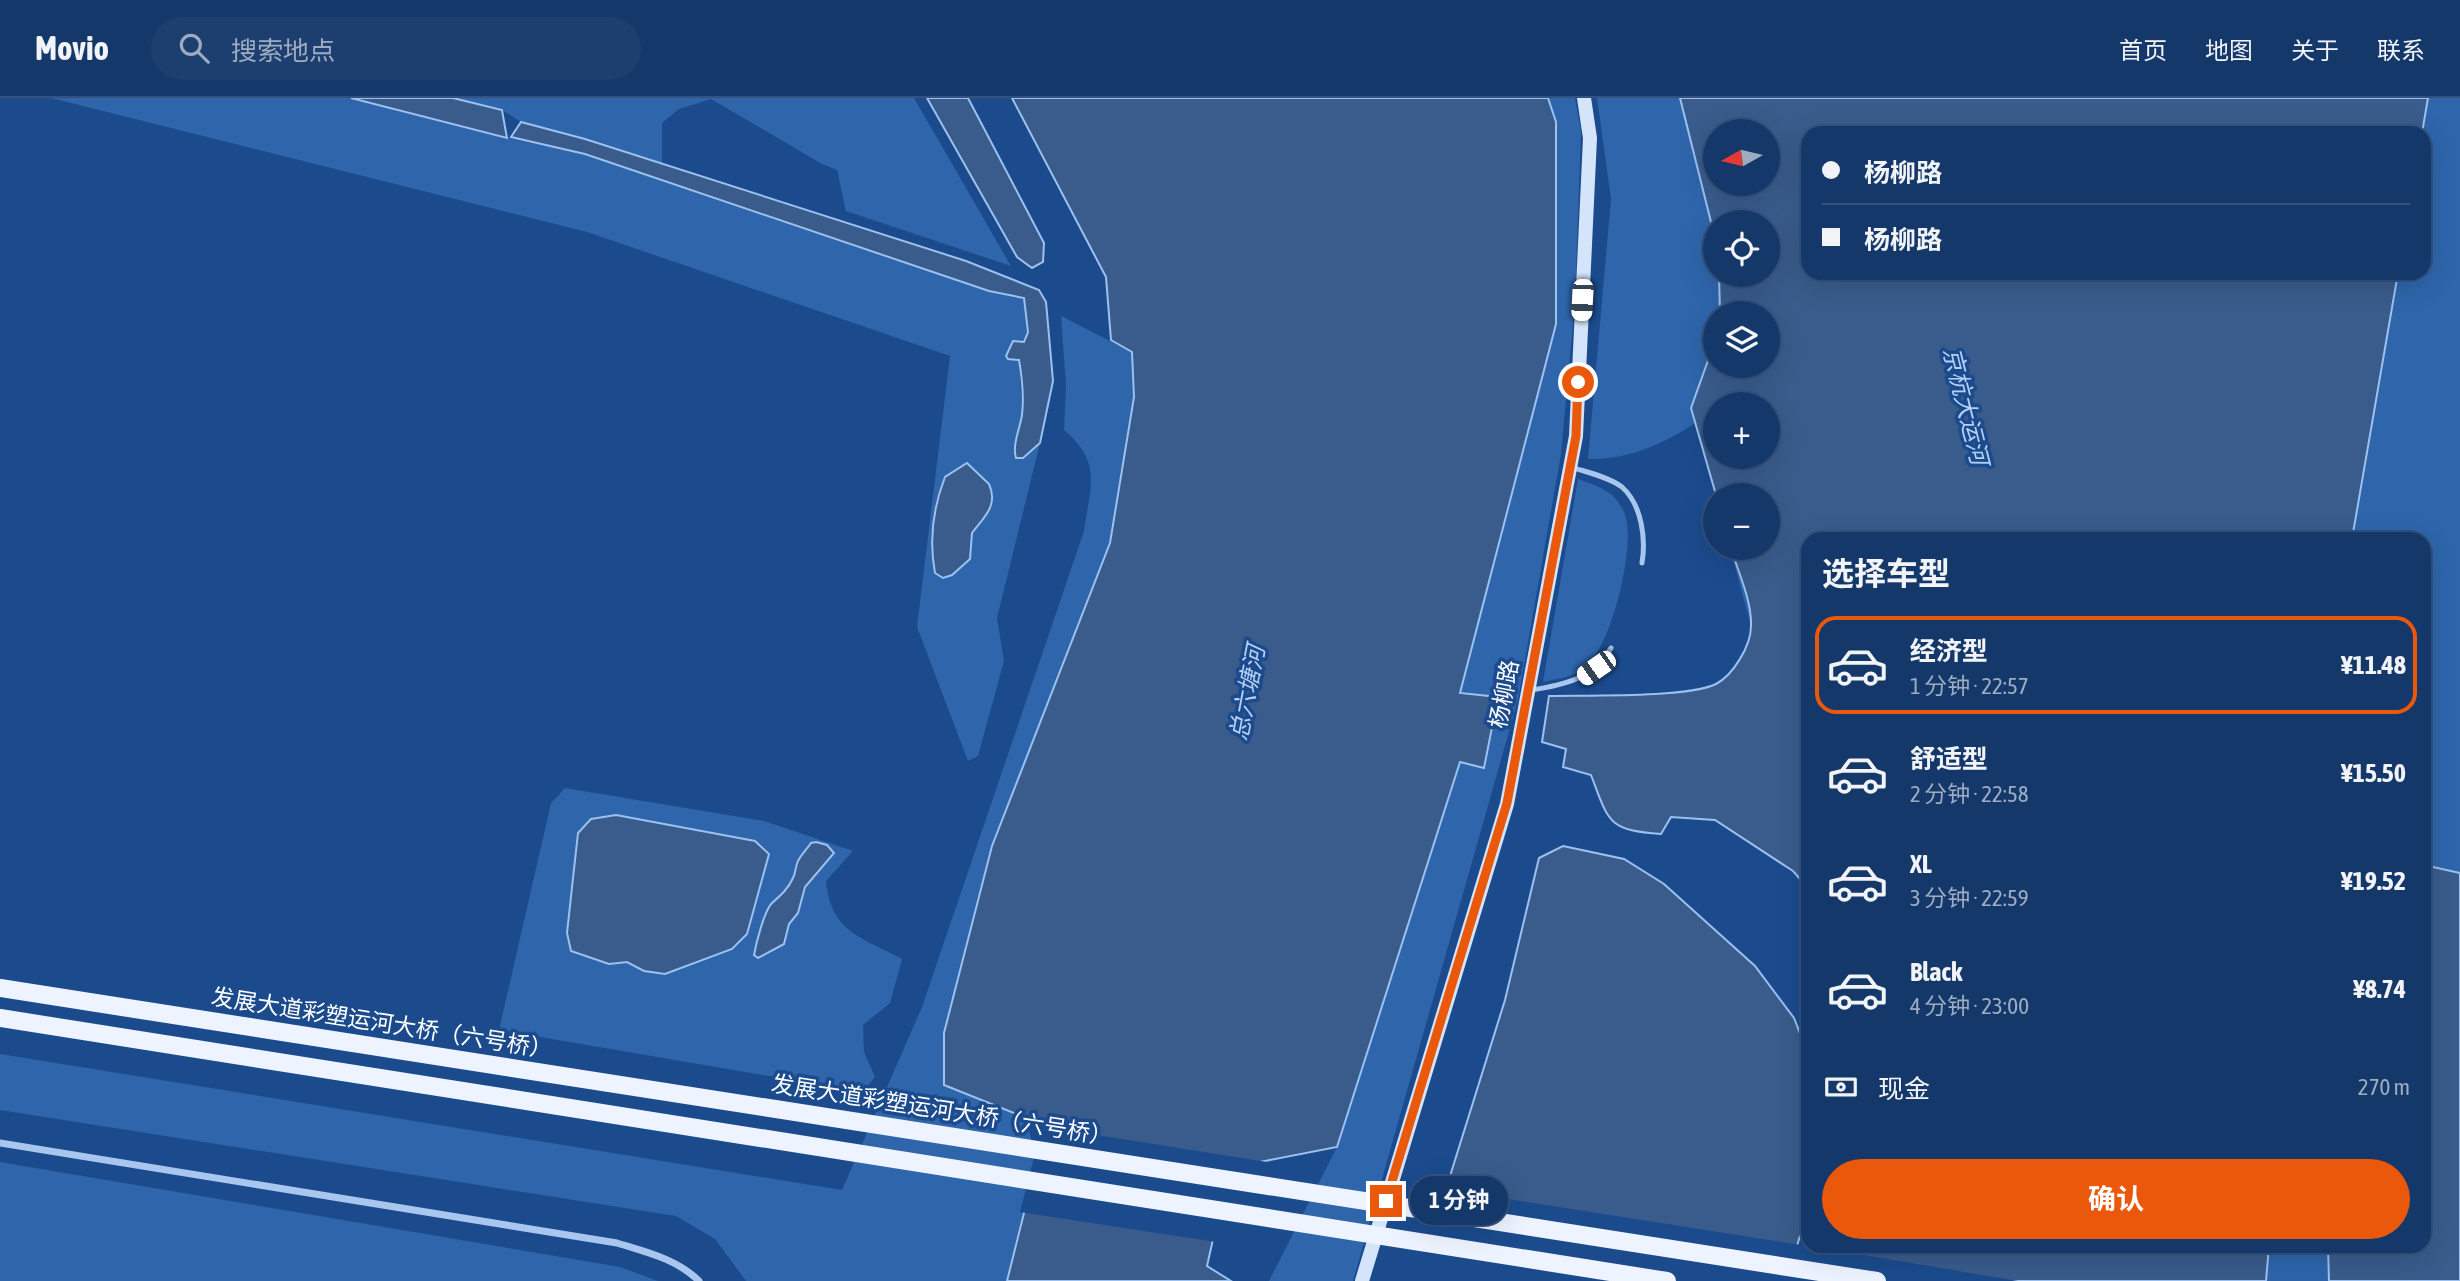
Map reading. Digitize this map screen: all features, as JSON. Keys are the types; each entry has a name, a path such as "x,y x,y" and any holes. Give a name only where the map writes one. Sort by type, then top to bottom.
{"main road":[{"name":"发展大道彩塑运河大桥（六号桥）","path":"0,988 1877,1281"},
{"path":"0,1018 1667,1281"}],"street":[{"name":"杨柳路","path":"1362,1281 1507,803 1576,436 1590,138 1584,98"},
{"path":"0,1143 617,1243 659,1255 688,1270 699,1281"}],"lane":[{"path":"1570,466 1622,488 1638,512 1645,545 1642,563"},
{"path":"1528,691 1578,680 1596,668 1611,648"}],"shaded area":[{"path":"51,98 351,98 507,138 585,154 989,291 1024,298 1028,332 1019,359 1022,412 1014,451 1023,458 1040,443 997,618 1004,661 978,756 968,761 917,627 950,356 587,232"},
{"path":"453,98 914,98 1011,266 846,211 837,170 822,164 711,99 679,109 662,123 662,164 521,122 502,110"},
{"path":"1548,98 1575,98 1581,131 1575,301 1561,454 1518,700 1353,1281 1269,1281 1337,1147 1460,762 1484,768 1460,693 1556,324 1556,122"},
{"path":"1597,98 2460,98 2460,1281 2110,1281 1949,1253 2431,1253 2431,532 1801,532 1801,550 1751,626 1733,560 1780,560 1780,483 1712,483 1708,469 1780,469 1780,392 1703,392 1703,452 1695,423 1644,450 1602,459 1588,459 1611,199"},
{"path":"1061,316 1132,352 1134,397 1110,543 992,846 944,1085 1029,1118 1039,1153 1007,1281 746,1281 715,1239 676,1216 0,1110 0,1054 842,1190 922,1007 1084,531 1091,476 1084,453 1064,430 1066,386"},
{"path":"1578,479 1611,494 1624,512 1627,526 1625,569 1612,619 1594,658 1580,672 1543,682"},
{"path":"565,788 764,821 853,851 826,881 834,912 851,931 902,959 890,1003 863,1025 864,1052 875,1077 863,1092 499,1030 551,803"},
{"path":"0,1162 620,1267 658,1281 0,1281"}],"water":[{"path":"351,98 453,98 502,110 507,138"},
{"path":"927,98 968,98 1044,243 1043,262 1032,268 1017,257"},
{"name":"总六塘河","path":"1012,98 1548,98 1556,122 1556,324 1460,693 1498,697 1484,768 1460,762 1337,1147 1229,1168 1207,1266 1231,1281 1007,1281 1039,1153 1029,1119 944,1085 944,1033 992,846 1110,543 1134,397 1132,352 1111,340 1106,277"},
{"name":"京杭大运河","path":"1680,98 2428,98 2423,126 1801,126 1801,280 2397,280 2353,532 1801,532 1801,880 1793,871 1715,820 1671,817 1661,834 1620,826 1612,821 1607,813 1591,775 1563,767 1566,749 1542,742 1549,696 1660,694 1702,688 1716,684 1729,674 1748,642 1751,616 1735,560 1780,560 1780,483 1713,483 1709,469 1780,469 1780,392 1703,392 1703,450 1691,408 1703,374 1703,378 1780,378 1780,301 1720,301 1719,287 1780,287 1780,210 1708,210 1704,196 1780,196 1780,119 1703,119 1703,190"},
{"path":"521,122 585,139 966,261 1039,290 1046,302 1053,381 1040,443 1023,458 1016,458 1016,442 1023,408 1022,380 1019,360 1008,359 1006,356 1013,341 1024,342 1028,332 1024,298 989,291 585,154 511,137"},
{"path":"967,463 989,484 992,492 991,505 972,533 970,559 952,575 943,578 935,573 933,561 935,513 945,477"},
{"path":"616,815 755,841 769,854 747,934 732,949 665,974 644,971 627,962 609,964 571,951 567,933 578,833 591,819"},
{"path":"811,843 827,845 834,853 805,887 798,913 789,924 784,944 758,958 754,955 755,950 769,907 789,885 801,856"},
{"path":"1563,846 1624,859 1664,884 1755,966 1794,1018 1801,1036 1801,1232 1787,1281 1435,1266 1451,1173 1505,1000 1539,858"},
{"path":"2431,867 2460,873 2460,1281 2329,1281 2328,1253 2431,1253"},
{"path":"1837,1253 2268,1253 2266,1281 1833,1281"}],"pier":[{"path":"1027,1124 1273,1163 1232,1170 1216,1242 1020,1212 1035,1153"},
{"path":"1445,1189 1801,1245 1791,1281 1508,1281 1432,1268"},
{"path":"1834,1253 1852,1253 2018,1281 1829,1281"}],"route":[{"path":"1386,1201 1507,803 1576,436 1578,382"}]}
